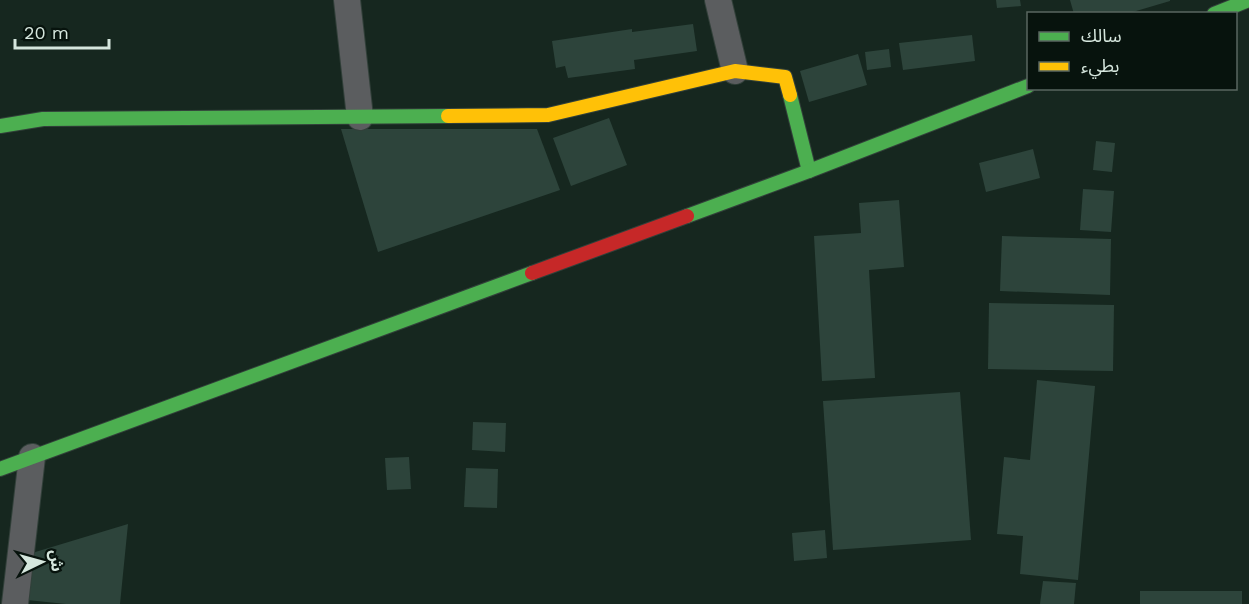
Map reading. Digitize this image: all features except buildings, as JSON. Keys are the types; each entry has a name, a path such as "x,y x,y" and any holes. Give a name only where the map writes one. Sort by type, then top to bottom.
{"main road":[{"path":"1219,12 1249,0"},
{"path":"0,126 43,119 548,115 735,71 785,77 809,171"},
{"path":"0,469 809,171 1027,87"}],"street":[{"path":"347,0 360,117"},
{"path":"718,0 735,71"},
{"path":"15,604 32,457"}],"traffic: fast":[{"path":"1219,12 1249,0"},
{"path":"687,216 1027,86"},
{"path":"790,95 809,171"},
{"path":"0,126 43,119 448,116"},
{"path":"0,469 532,273"}],"traffic: slow":[{"path":"448,116 548,115 735,71 785,77 790,95"}],"traffic: jam":[{"path":"532,273 687,216"}]}
